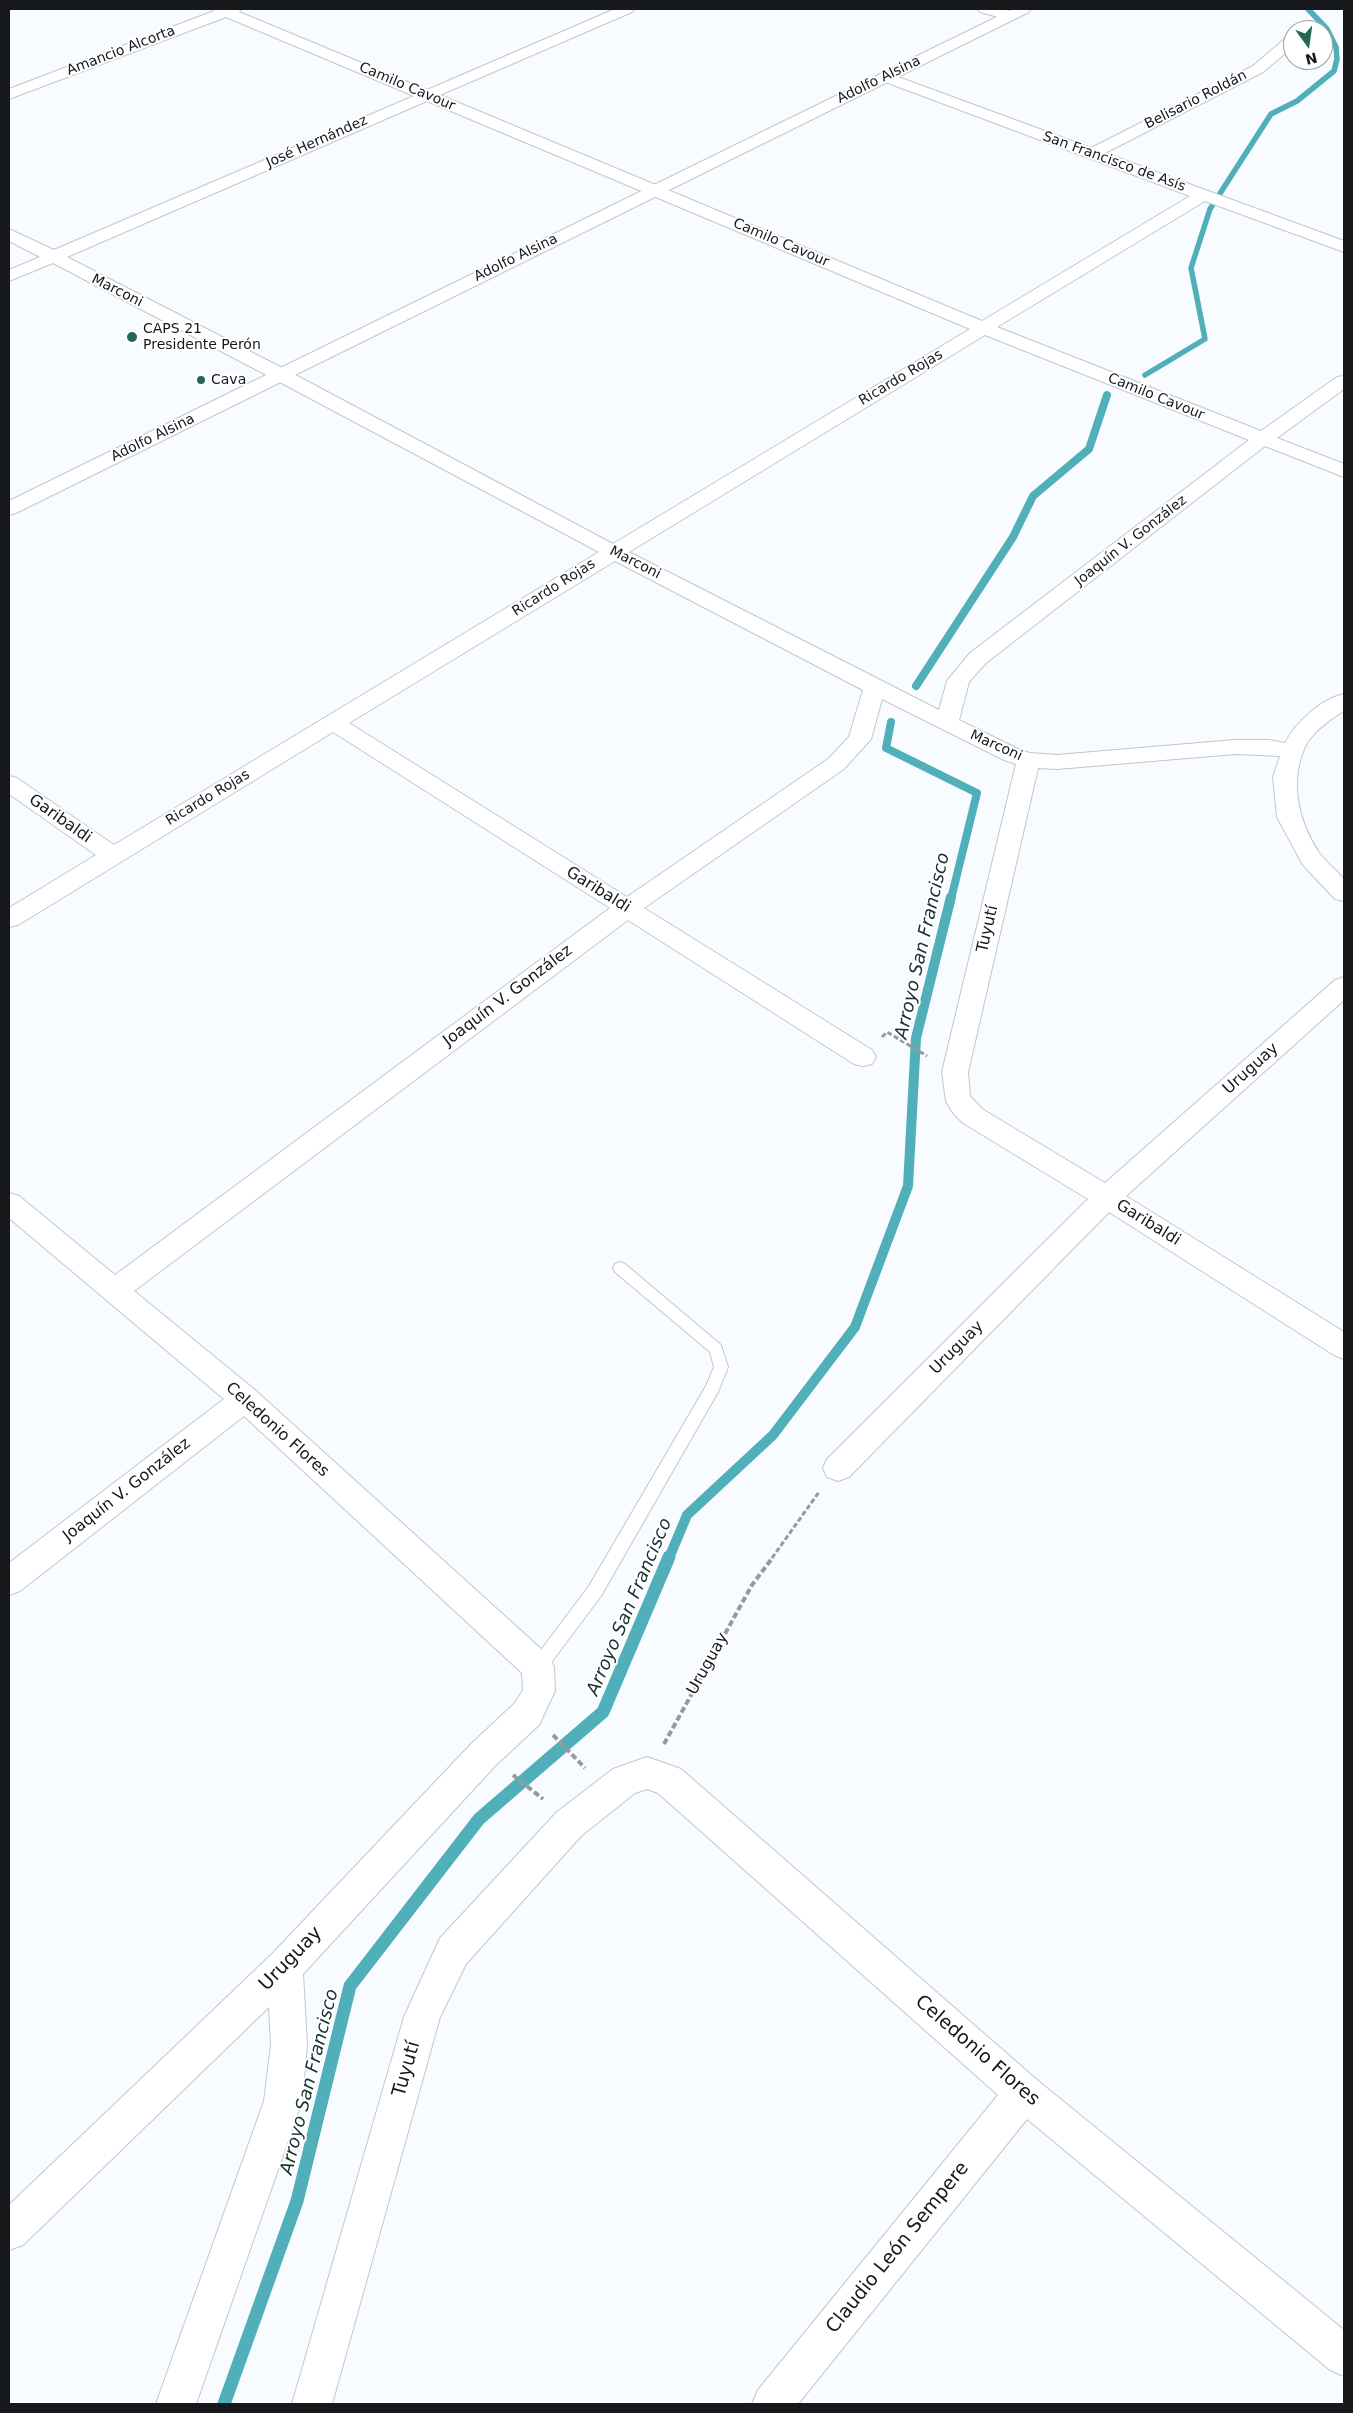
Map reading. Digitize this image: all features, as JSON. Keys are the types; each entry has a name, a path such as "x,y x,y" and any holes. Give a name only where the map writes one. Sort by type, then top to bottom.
{"street":[{"name":"José Hernández","path":"9,276 627,9"},
{"path":"985,9 1016,12"},
{"name":"Camilo Cavour","path":"227,10 425,95 983,328 1344,471"},
{"name":"Amancio Alcorta","path":"9,94 227,10"},
{"name":"Adolfo Alsina","path":"9,509 1016,12"},
{"name":"Belisario Roldán","path":"1093,153 1258,69 1283,48"},
{"name":"San Francisco de Asís","path":"885,77 1344,247"},
{"name":"Ricardo Rojas","path":"9,919 983,328 1206,196"},
{"path":"1327,241 1344,230"},
{"name":"Marconi","path":"9,234 281,375 613,552 875,687 1012,755 1028,760 1056,762 1235,747 1269,747 1294,750"},
{"name":"Joaquín V. González","path":"947,723 958,682 978,658 1262,440 1344,381"},
{"name":"Joaquín V. González","path":"115,1290 627,908 836,764 860,740 875,687"},
{"path":"1344,701 1316,719 1297,741 1284,777 1289,817 1311,859 1344,893"},
{"name":"Garibaldi","path":"334,723 863,1057"},
{"name":"Tuyutí","path":"956,1097 955,1072 1028,760"},
{"name":"Garibaldi","path":"9,783 112,855"},
{"name":"Uruguay","path":"838,1468 1107,1197 1344,986"},
{"name":"Garibaldi","path":"956,1097 964,1110 980,1122 1107,1197 1344,1347"},
{"name":"Celedonio Flores","path":"9,1203 245,1399 538,1667"},
{"name":"Joaquín V. González","path":"9,1581 245,1399"},
{"name":"Uruguay","path":"9,2230 285,1967 484,1754 527,1714 539,1691 538,1667"},
{"name":"Tuyutí","path":"312,2404 422,2017 453,1951 480,1918 569,1824 625,1780 647,1773"},
{"name":"Celedonio Flores","path":"647,1773 669,1780 1024,2093 1344,2356"},
{"path":"176,2404 283,2101 289,2045 285,1967"},
{"name":"Claudio León Sempere","path":"772,2404 1024,2093"}],"lane":[{"path":"538,1667 595,1591 713,1388 721,1368 716,1349 620,1268"}],"path":[{"path":"887,1032 932,1059"},
{"name":"Uruguay","path":"647,1773 752,1585 803,1512 838,1468"},
{"path":"546,1728 580,1762"},
{"path":"509,1772 547,1803"}],"waterway":[{"name":"Arroyo San Francisco","path":"1145,375 1205,339 1191,268 1210,209 1271,114 1297,101 1334,71 1337,59 1336,47 1327,29 1308,9"},
{"name":"Arroyo San Francisco","path":"916,686 1013,537 1033,496 1089,449 1107,395"},
{"name":"Arroyo San Francisco","path":"891,722 886,748 977,793 951,899"},
{"name":"Arroyo San Francisco","path":"669,1558 687,1515 773,1435 855,1327 908,1186 916,1038 951,897"},
{"name":"Arroyo San Francisco","path":"224,2404 297,2201 350,1986 479,1819 603,1712 669,1557"}],"place":[{"name":"CAPS 21 Presidente Perón","path":"132,337"},
{"name":"Cava","path":"201,380"}]}
